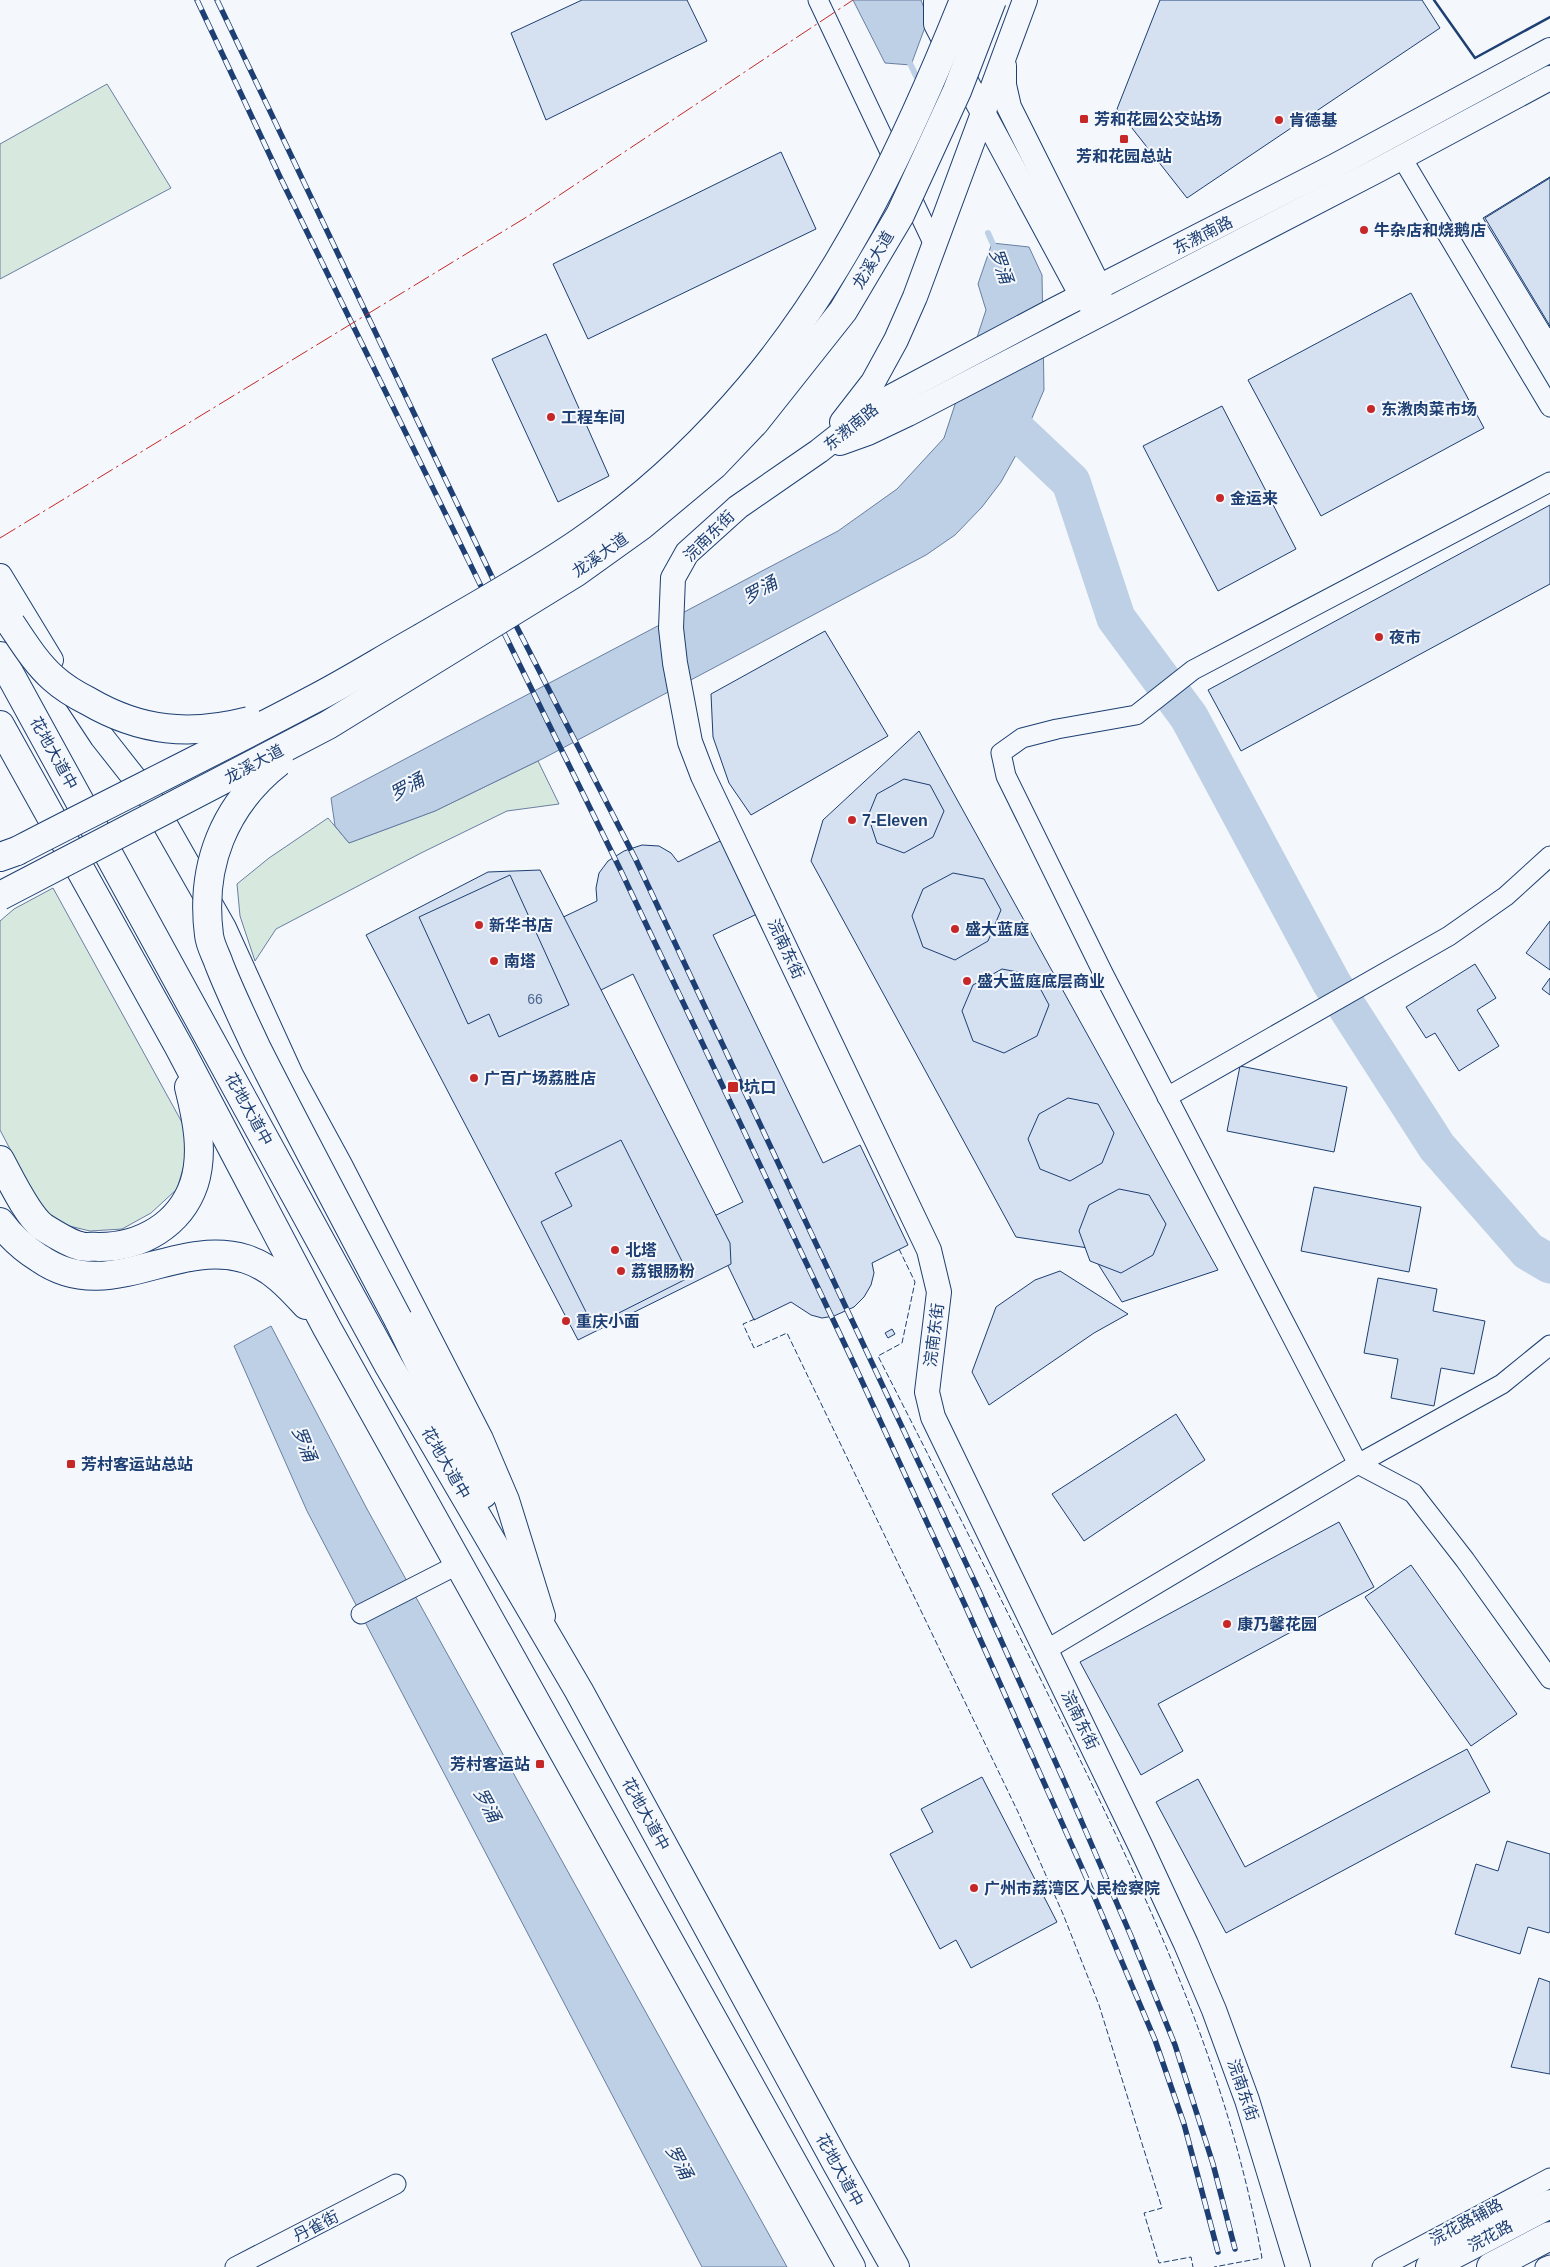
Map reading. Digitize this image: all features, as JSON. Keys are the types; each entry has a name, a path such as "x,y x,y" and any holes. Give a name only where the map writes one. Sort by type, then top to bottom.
{"main road":[{"name":"龙溪大道","path":"6,856 314,699 525,578 582,541 645,492 704,438 751,386 794,329 851,244 884,183 939,61 964,0"},
{"name":"龙溪大道","path":"0,896 328,725 576,573 642,525 714,465 755,422 843,311 900,215 957,91 992,0"},
{"path":"5,615 53,679 104,711 129,722 187,731 223,728 258,719 314,699"},
{"name":"花地大道中","path":"0,656 389,1366 579,1691 895,2267"},
{"name":"花地大道中","path":"0,725 179,1047 327,1328 682,1968 851,2267"},
{"path":"328,725 263,775 242,797 222,834 211,865 206,899 209,938 233,1000 398,1319 579,1691"},
{"path":"0,1160 20,1197 42,1226 80,1246 117,1247 135,1243 152,1235 171,1221 184,1206 194,1184 198,1162 200,1139 179,1047"},
{"path":"0,1222 22,1247 66,1273 78,1276 118,1274 175,1260 210,1255 245,1259 269,1270 288,1285 327,1328"},
{"name":"浣花路","path":"1430,2267 1550,2204"},
{"name":"浣花路","path":"1491,2267 1550,2236"}],"street":[{"path":"818,0 934,245"},
{"path":"936,0 936,24 984,112 1091,291"},
{"path":"951,0 962,25 983,50 1004,60"},
{"path":"819,451 873,382 892,348 915,297 1025,0"},
{"name":"东漖南路","path":"819,451 881,402 1056,309 1335,166 1550,50"},
{"path":"1004,60 1004,85 1008,107 1100,313"},
{"name":"东漖南路","path":"819,451 868,433 940,398 1100,313 1402,158 1550,78"},
{"path":"1402,158 1550,407"},
{"name":"浣南东街","path":"819,451 738,507 687,553 673,578 671,628 682,708 690,742 703,776 929,1250 939,1292 927,1392 933,1417 1142,1847 1214,2010 1255,2125 1298,2267"},
{"path":"1550,482 1193,670 1136,715 1057,729 1022,738 1001,753 1006,776 1100,966 1358,1464 1413,1493 1465,1560 1550,1679"},
{"path":"0,576 41,646 102,737 150,798 224,928 291,1074 481,1439 507,1500 544,1620"},
{"path":"1167,1096 1449,936 1506,896 1550,856"},
{"path":"1046,1650 1358,1464 1502,1384 1550,1345"},
{"path":"361,1614 459,1564"},
{"name":"浣花路辅路","path":"1382,2267 1550,2178"},
{"name":"丹雀街","path":"235,2267 396,2184"},
{"path":"1546,2267 1550,2265"}],"shaded area":[{"path":"107,84 171,188 0,279 0,144"},
{"path":"538,761 559,804 507,811 421,853 276,929 255,961 240,916 237,884 269,858 328,818 349,843 435,811"},
{"path":"53,888 184,1126 187,1155 177,1189 151,1213 122,1229 90,1231 61,1224 39,1204 0,1130 0,921 14,909"}],"water":[{"path":"853,0 921,0 928,19 911,65 885,63"},
{"path":"992,243 1029,247 1042,275 1044,390 1016,455 1001,482 982,507 955,535 926,555 544,758 435,811 349,843 335,826 331,798 838,531 897,489 944,438 986,310 978,284"},
{"path":"271,1326 367,1509 787,2267 702,2267 307,1511 234,1346"}],"building":[{"path":"582,0 687,0 707,41 546,120 511,33"},
{"path":"1160,0 1422,0 1440,28 1187,198 1117,109"},
{"path":"781,152 816,229 588,339 553,264"},
{"path":"1550,177 1550,327 1484,218"},
{"path":"1550,177 1550,328 1483,218"},
{"path":"1550,178 1550,326 1485,218"},
{"name":"东漖肉菜市场","path":"1411,293 1484,428 1321,516 1248,380"},
{"name":"工程车间","path":"546,334 609,476 558,502 492,359"},
{"name":"金运来","path":"1222,406 1296,549 1218,591 1143,446"},
{"name":"夜市","path":"1550,505 1550,584 1241,751 1208,690"},
{"path":"825,631 888,736 751,815 729,783 713,737 711,694"},
{"name":"盛大蓝庭底层商业","path":"919,731 1218,1270 1122,1302 1088,1248 1016,1237 811,861 823,820"},
{"path":"904,779 930,785 944,811 933,837 904,853 877,843 868,816 877,794"},
{"name":"坑口","path":"722,840 757,914 713,935 823,1163 860,1145 908,1245 872,1263 874,1273 871,1285 864,1297 854,1307 834,1316 822,1318 811,1315 791,1302 754,1320 706,1220 743,1202 633,974 591,995 555,921 597,901 596,888 599,873 608,861 624,851 642,845 659,846 671,853 678,862"},
{"path":"540,870 730,1243 731,1264 578,1340 366,935 488,872"},
{"name":"盛大蓝庭","path":"953,873 984,879 1001,910 988,941 955,960 923,947 912,916 923,889"},
{"name":"南塔","path":"510,875 569,1005 499,1037 489,1014 468,1024 419,917"},
{"path":"1550,921 1550,970 1526,953"},
{"path":"1475,964 1496,998 1477,1010 1499,1046 1459,1071 1435,1033 1426,1038 1406,1007"},
{"name":"盛大蓝庭","path":"1002,969 1033,975 1049,1005 1037,1036 1004,1053 973,1041 962,1011 973,985"},
{"path":"1550,978 1550,995 1542,989"},
{"path":"1240,1066 1347,1087 1334,1152 1227,1131"},
{"path":"1068,1098 1098,1104 1114,1133 1102,1163 1070,1181 1040,1169 1028,1139 1039,1114"},
{"name":"北塔","path":"621,1140 690,1277 593,1326 541,1222 572,1206 555,1173"},
{"path":"1314,1187 1421,1207 1409,1272 1301,1251"},
{"path":"1119,1189 1149,1195 1166,1224 1153,1255 1121,1273 1090,1261 1079,1231 1089,1205"},
{"path":"1060,1271 1128,1314 1094,1333 989,1405 972,1372 996,1307 1035,1280"},
{"path":"1378,1278 1437,1289 1433,1311 1485,1321 1474,1374 1441,1368 1434,1406 1391,1398 1398,1359 1364,1353"},
{"path":"892,1329 895,1334 888,1338 885,1333"},
{"path":"1176,1414 1205,1460 1084,1541 1052,1494"},
{"name":"康乃馨花园","path":"1339,1522 1374,1587 1158,1704 1183,1751 1141,1775 1080,1662"},
{"path":"1411,1565 1517,1714 1471,1746 1365,1597"},
{"path":"1467,1749 1490,1792 1226,1933 1156,1802 1198,1779 1245,1867"},
{"name":"广州市荔湾区人民检察院","path":"982,1777 1057,1922 971,1968 956,1940 940,1949 890,1854 933,1832 921,1809"},
{"path":"1507,1841 1550,1854 1550,1931 1549,1933 1528,1927 1520,1954 1455,1934 1476,1864 1498,1871"},
{"path":"1539,1978 1550,1982 1550,2074 1511,2067"}],"waterway":[{"name":"罗涌","path":"908,59 916,76"},
{"name":"罗涌","path":"988,233 996,251"},
{"path":"997,412 1071,482 1116,618 1189,717 1331,982 1437,1147 1528,1251 1550,1264"}],"railway":[{"path":"197,0 280,177 620,869 854,1364 965,1605 1086,1877 1155,2040 1184,2124 1218,2252"},
{"path":"217,0 503,600 636,860 979,1591 1068,1790 1131,1936 1175,2045 1213,2164 1235,2249"}],"fence":[{"path":"899,1249 915,1282 902,1343 878,1356 1047,1693 1131,1867 1159,1929 1184,1992 1208,2056 1229,2122 1247,2189 1262,2258 1214,2267"},
{"path":"755,1319 743,1324 754,1348 787,1333 1018,1812 1063,1914 1099,2005 1162,2208 1144,2213 1159,2263 1191,2257 1193,2267"}],"wall":[{"path":"1434,0 1475,58 1550,17"}],"power":[{"path":"0,538 525,218 853,0"}],"place":[{"name":"芳和花园公交站场","path":"1084,119"},
{"name":"肯德基","path":"1279,120"},
{"name":"芳和花园总站","path":"1124,139"},
{"name":"牛杂店和烧鹅店","path":"1364,230"},
{"name":"东漖肉菜市场","path":"1371,409"},
{"name":"工程车间","path":"551,417"},
{"name":"金运来","path":"1220,498"},
{"name":"夜市","path":"1379,637"},
{"name":"7-Eleven","path":"852,820"},
{"name":"新华书店","path":"479,925"},
{"name":"盛大蓝庭","path":"955,929"},
{"name":"南塔","path":"494,961"},
{"name":"盛大蓝庭底层商业","path":"967,981"},
{"name":"广百广场荔胜店","path":"474,1078"},
{"name":"坑口","path":"733,1087"},
{"name":"北塔","path":"615,1250"},
{"name":"荔银肠粉","path":"621,1271"},
{"name":"重庆小面","path":"566,1321"},
{"name":"芳村客运站总站","path":"71,1464"},
{"name":"康乃馨花园","path":"1227,1624"},
{"name":"芳村客运站","path":"540,1764"},
{"name":"广州市荔湾区人民检察院","path":"974,1888"}]}
